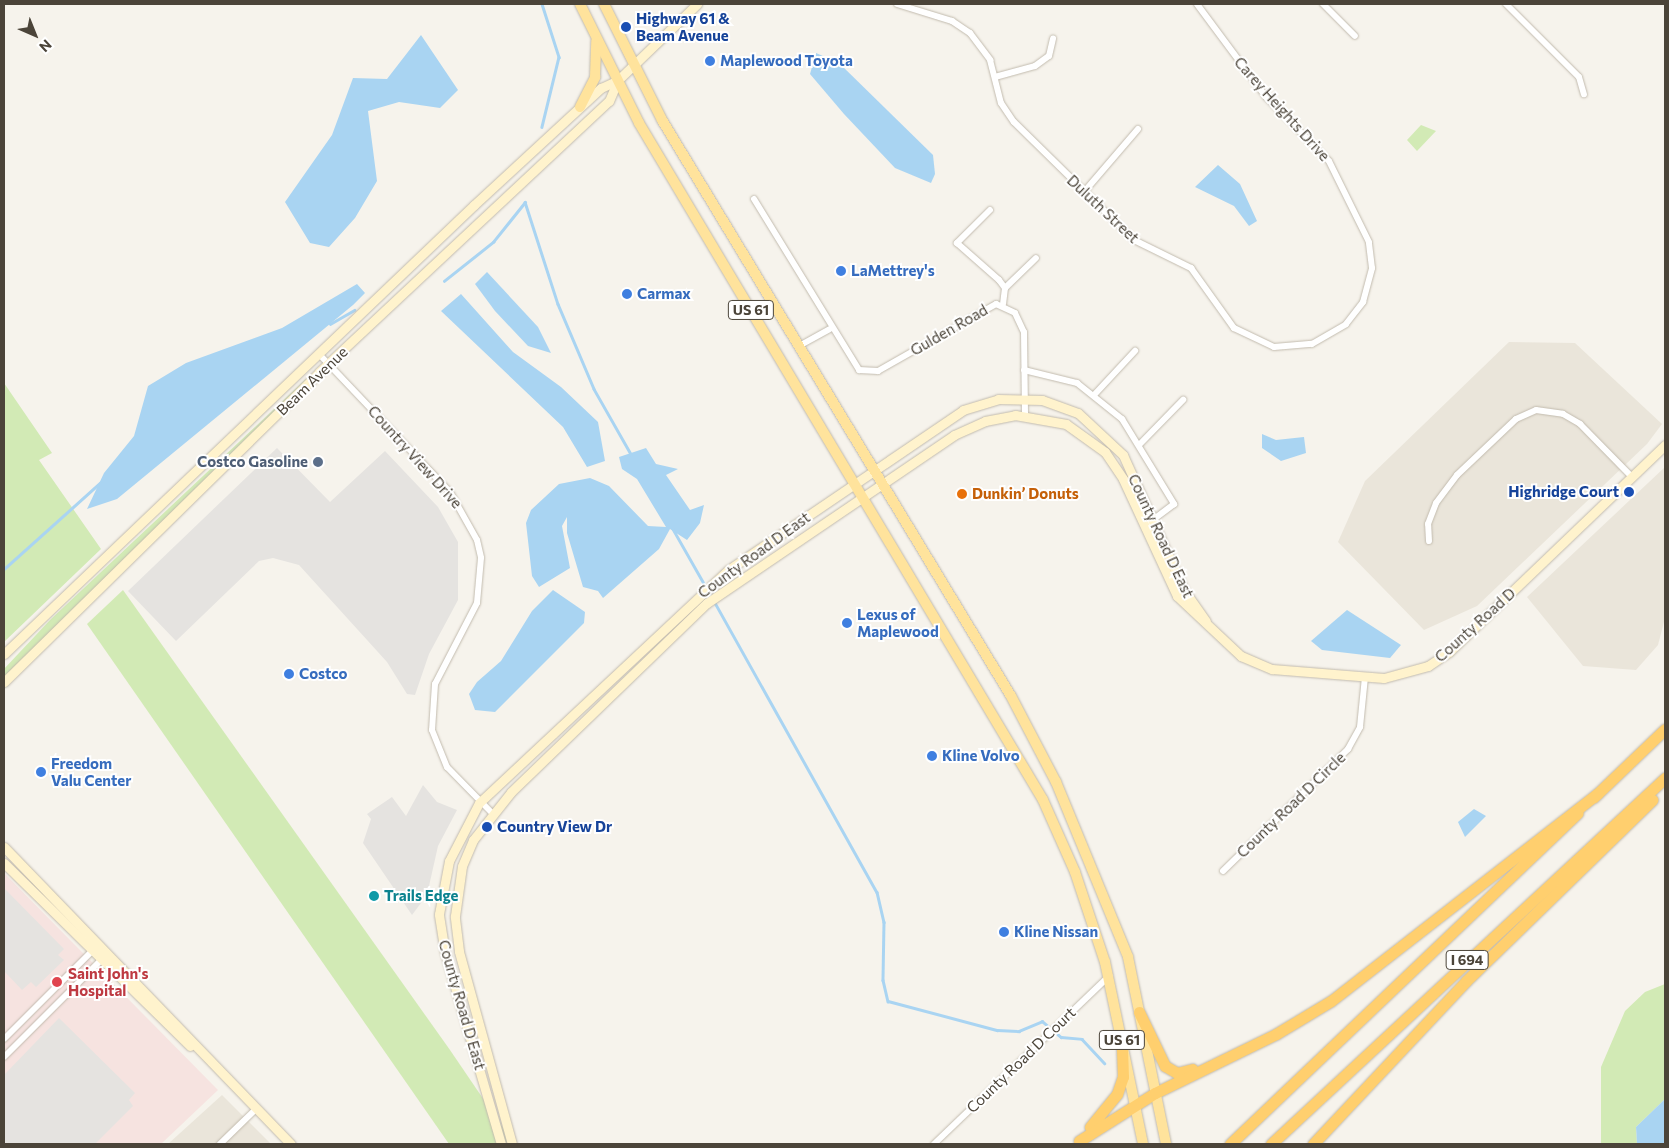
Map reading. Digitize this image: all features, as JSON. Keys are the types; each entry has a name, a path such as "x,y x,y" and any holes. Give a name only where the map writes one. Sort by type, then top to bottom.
{"highway":[{"name":"I 694","path":"1230,1144 1665,729"},
{"name":"I 694","path":"1271,1144 1665,778"},
{"path":"1313,1144 1466,981 1665,787"},
{"path":"1078,1143 1155,1093 1230,1057 1331,1001 1598,793"},
{"path":"1139,1012 1169,1070 1186,1072 1230,1057"},
{"path":"1078,1143 1117,1094 1123,1077 1122,1040"}],"main road":[{"name":"US 61","path":"580,4 618,80 854,483 1043,800 1075,872 1109,976 1143,1144"},
{"name":"US 61","path":"604,4 632,66 1011,696 1056,782 1124,944 1166,1144"},
{"path":"580,108 595,77 596,38"}],"street":[{"name":"Beam Avenue","path":"4,654 601,88 618,80 697,4"},
{"name":"Duluth Street","path":"897,4 952,21 970,33 985,50 1006,113 1134,240 1191,268 1224,319 1253,340 1299,347 1323,340 1346,324"},
{"name":"Carey Heights Drive","path":"1197,4 1266,97 1329,161 1359,219 1369,242 1372,268 1363,302 1346,324"},
{"path":"1323,4 1355,36"},
{"path":"1506,4 1578,77 1584,94"},
{"path":"995,77 1035,66 1049,56 1053,38"},
{"name":"Beam Avenue","path":"4,682 328,364 609,101 618,80"},
{"path":"1084,192 1138,130"},
{"name":"Gulden Road","path":"754,199 852,363 868,372 983,310 1003,304 1021,320 1025,415"},
{"path":"990,210 956,243 1005,288"},
{"path":"1003,304 1005,288 1036,258"},
{"path":"799,346 830,329"},
{"path":"1095,394 1135,351"},
{"name":"Country View Drive","path":"319,354 450,492 477,540 481,572 477,603 438,679 431,706 438,750 479,802 492,813"},
{"path":"1024,370 1077,383 1095,394 1140,444 1174,504 1144,526"},
{"name":"County Road D East","path":"501,1144 445,953 440,914 448,861 479,802 700,592 854,483 973,405 998,399 1025,400 1064,406 1110,439 1122,455 1184,590 1214,632"},
{"path":"1140,444 1182,400"},
{"path":"1430,541 1428,524 1436,503 1457,475 1516,419 1536,410 1563,414 1580,424 1632,477"},
{"name":"County Road D East","path":"512,1144 459,951 455,916 462,866 492,813 707,603 863,496 985,420 1025,415 1066,424 1105,452 1123,479 1177,596 1214,632"},
{"name":"County Road D","path":"1214,632 1241,656 1272,669 1365,677 1407,674 1449,652 1665,445"},
{"name":"County Road D Circle","path":"1223,871 1348,749 1360,727 1365,677"},
{"path":"4,848 108,953 208,1060 291,1144"},
{"path":"4,863 100,961 208,1060"},
{"path":"4,1039 98,944"},
{"path":"4,1057 108,953"},
{"name":"County Road D Court","path":"934,1144 1109,976"},
{"path":"222,1144 256,1109"}],"shaded area":[{"path":"1509,342 1575,343 1662,424 1647,444 1477,606 1424,630 1338,542 1365,481"},
{"path":"277,448 330,502 385,451 438,507 458,542 458,600 429,654 415,695 407,694 387,662 299,565 273,558 259,561 176,641 128,591"},
{"path":"1665,467 1665,618 1658,645 1636,670 1583,666 1527,597"},
{"path":"423,785 437,802 457,810 438,846 427,895 412,915 363,843 371,819 367,814 392,797 406,816"},
{"name":"Saint John's Hospital","path":"4,873 218,1090 161,1144 4,1144"},
{"path":"4,888 64,949 58,955 64,960 36,987 31,982 22,990 4,971"},
{"path":"59,1018 135,1093 129,1100 133,1106 95,1144 4,1144 4,1075"},
{"path":"222,1095 271,1144 168,1144"}],"green space":[{"path":"1421,125 1436,131 1417,151 1407,140"},
{"path":"306,379 4,677 4,669 50,620"},
{"path":"4,383 52,453 39,460 101,549 4,642"},
{"path":"123,590 450,1050 514,1144 449,1144 87,624"},
{"path":"1665,984 1665,1099 1636,1127 1637,1144 1601,1144 1601,1067 1625,1011 1645,992"}],"water":[{"path":"421,35 458,90 440,108 399,102 368,111 377,181 355,218 329,247 310,243 285,202 332,135 353,78 387,79"},
{"path":"816,53 839,63 933,155 935,174 931,183 895,168 844,114 810,74"},
{"path":"1218,165 1240,184 1257,221 1249,226 1234,206 1195,187"},
{"path":"487,272 538,327 551,353 528,346 495,311 475,284"},
{"path":"357,284 365,293 353,305 117,499 87,509 104,473 134,436 148,386 186,363 282,328"},
{"path":"461,294 513,352 561,387 598,422 605,461 587,467 563,427 441,311"},
{"path":"1262,434 1276,440 1304,437 1306,453 1281,461 1262,448"},
{"path":"646,448 656,464 678,469 666,475 690,510 704,505 700,523 687,540 670,529 659,549 603,598 598,591 583,587 567,533 567,517 562,526 570,568 539,587 532,576 526,523 531,510 559,484 590,478 609,486 648,526 666,527 637,479 622,469 619,457"},
{"path":"553,590 585,612 584,623 495,712 475,710 469,694 477,682 501,661 532,611"},
{"path":"1347,610 1401,645 1390,658 1322,650 1311,641"},
{"path":"1474,809 1486,816 1465,837 1458,822"},
{"path":"1665,1099 1665,1144 1637,1144 1636,1127"}],"waterway":[{"path":"542,4 559,57 542,127"},
{"path":"525,202 558,304 594,389 631,454"},
{"path":"444,281 493,242 525,202"},
{"path":"330,324 354,310"},
{"path":"4,569 100,483"},
{"path":"673,529 706,587"},
{"path":"709,592 877,892 884,922 883,980 888,1001 997,1030 1019,1031 1042,1021 1061,1037 1082,1039 1104,1063"}],"place":[{"name":"Highway 61 & Beam Avenue","path":"626,27"},
{"name":"Maplewood Toyota","path":"710,61"},
{"name":"LaMettrey's","path":"841,271"},
{"name":"Carmax","path":"627,294"},
{"name":"Costco Gasoline","path":"318,462"},
{"name":"Highridge Court","path":"1629,492"},
{"name":"Dunkin’ Donuts","path":"962,494"},
{"name":"Lexus of Maplewood","path":"847,623"},
{"name":"Costco","path":"289,674"},
{"name":"Kline Volvo","path":"932,756"},
{"name":"Freedom Valu Center","path":"41,772"},
{"name":"Country View Dr","path":"487,827"},
{"name":"Trails Edge","path":"374,896"},
{"name":"Kline Nissan","path":"1004,932"},
{"name":"Saint John's Hospital","path":"57,982"}]}
